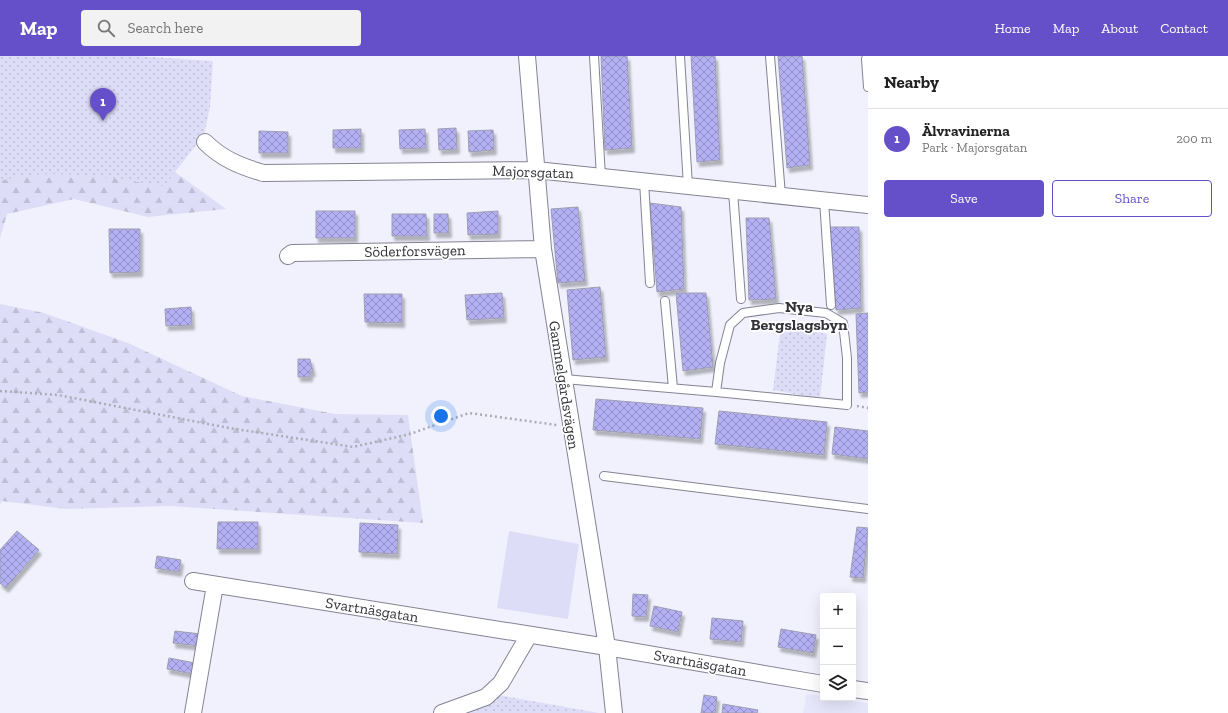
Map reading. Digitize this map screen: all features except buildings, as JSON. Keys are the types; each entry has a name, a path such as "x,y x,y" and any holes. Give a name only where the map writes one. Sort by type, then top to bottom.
{"street":[{"name":"Gammelgårdsvägen","path":"527,56 543,249 607,647 614,713"},
{"name":"Majorsgatan","path":"205,142 216,154 238,166 263,173 536,170 868,205"},
{"name":"Söderforsvägen","path":"288,256 292,253 543,249"},
{"name":"Svartnäsgatan","path":"193,581 607,647 820,683"},
{"path":"193,713 215,585"},
{"path":"442,713 486,697 501,683 529,635"},
{"path":"856,689 868,691"}],"lane":[{"path":"594,56 601,177"},
{"path":"680,56 688,186"},
{"path":"770,56 781,196"},
{"path":"866,59 868,87"},
{"path":"644,181 650,283"},
{"path":"734,191 741,299"},
{"path":"824,200 831,305"},
{"path":"665,301 673,388"},
{"path":"564,379 847,405 848,358 843,323 826,313 810,311 779,308 743,313 730,326 720,363 716,392"},
{"path":"604,476 868,509"}],"path":[{"path":"0,391 58,395 229,428 353,447 410,434 469,413 571,427"}],"shaded area":[{"path":"806,694 820,696 820,701 850,701 868,703 868,713 803,713"}],"green space":[{"path":"0,56 160,161 226,209 148,217 74,199 7,214 0,238"},
{"path":"0,56 136,56 213,61 210,107 204,135 164,186 103,177 61,174 41,174 0,181"},
{"path":"0,304 44,313 128,343 242,396 335,414 408,415 423,523 170,506 65,509 2,501 0,504"},
{"path":"781,326 827,334 820,399 773,390"},
{"path":"509,531 579,544 568,619 497,608"},
{"path":"493,694 599,713 446,713"}],"place":[{"name":"Älvravinerna","path":"103,121"}],"district":[{"name":"Nya Bergslagsbyn","path":"799,315"}]}
